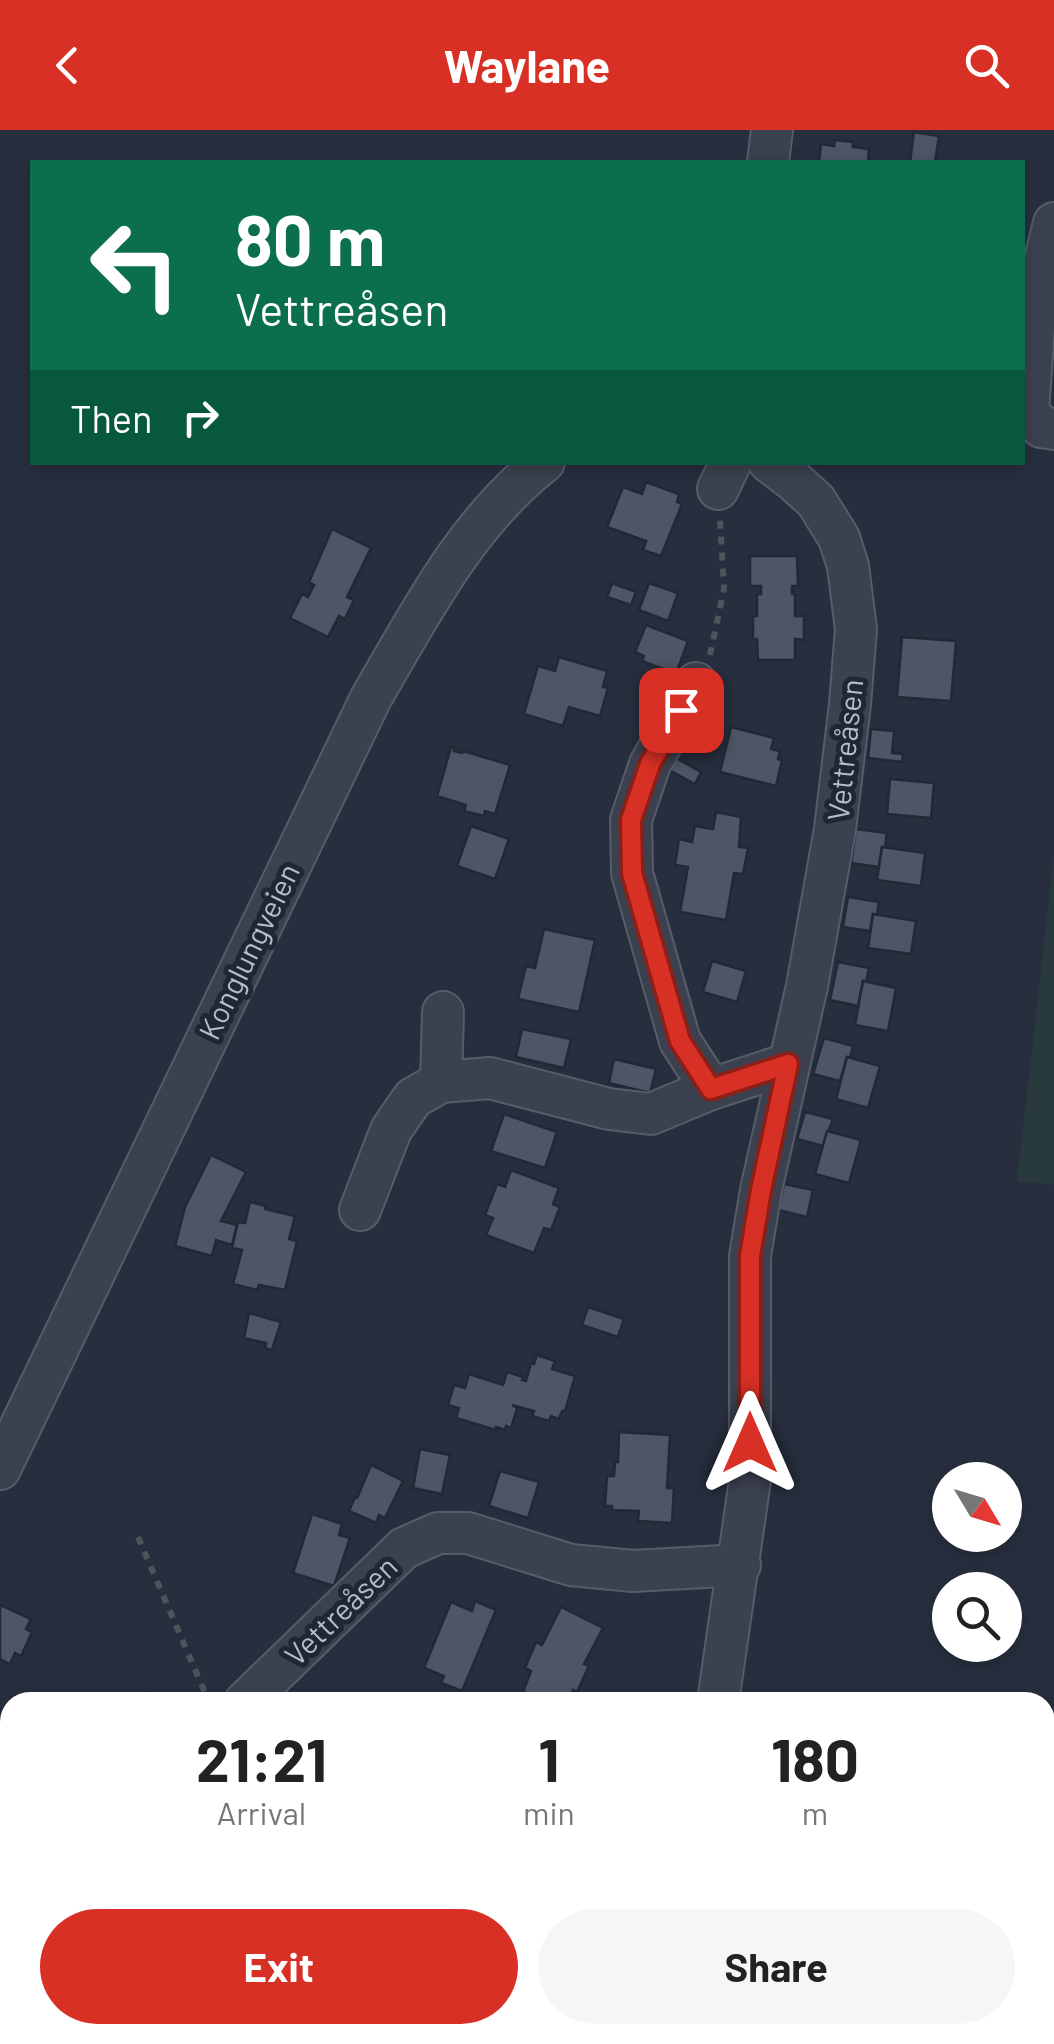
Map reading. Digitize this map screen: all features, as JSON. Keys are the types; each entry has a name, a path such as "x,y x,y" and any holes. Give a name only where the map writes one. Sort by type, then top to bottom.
{"street":[{"path":"768,160 772,130"},
{"path":"1054,223 1036,298 1028,411 1041,427 1054,428"},
{"name":"Konglungveien","path":"0,1469 371,698 427,602 482,522 540,465"},
{"name":"Vettreåsen","path":"720,1692 750,1480 750,1256 807,986 835,829 856,629 848,566 840,538 816,501 772,465"},
{"path":"696,683 650,764 631,820 632,873 680,1041 711,1089"},
{"path":"441,1082 443,1012"},
{"path":"360,1210 391,1130 413,1098 441,1082 490,1078 609,1108 651,1114 788,1064"},
{"name":"Vettreåsen","path":"255,1692 404,1548 438,1533 468,1533 572,1565 634,1572 740,1565"}],"path":[{"path":"696,683 713,650 724,589 724,476"},
{"path":"138,1537 205,1692"}],"shaded area":[{"path":"1054,856 1054,1185 1017,1181"}],"building":[{"path":"914,132 939,136 935,160 910,160"},
{"path":"835,140 853,142 853,147 869,149 868,160 819,160 821,144 834,146"},
{"path":"646,482 679,494 677,502 682,504 661,556 643,550 646,541 607,527 623,487 642,494"},
{"path":"332,529 371,548 347,597 354,600 345,619 339,616 328,637 290,618 302,594 308,597 314,585 309,582"},
{"path":"750,556 797,556 798,586 792,586 792,594 795,616 804,616 804,640 795,639 795,660 758,660 753,616 757,616 761,586 750,586"},
{"path":"612,583 636,592 631,605 607,597"},
{"path":"649,583 678,593 668,621 639,610"},
{"path":"646,625 688,641 676,674 642,661 644,656 635,652"},
{"path":"902,637 956,641 951,701 897,697"},
{"path":"559,657 607,671 603,687 608,688 600,716 569,707 563,726 524,714 538,666 555,671"},
{"path":"731,727 774,738 771,749 780,751 778,759 782,760 776,786 720,772"},
{"path":"871,729 894,731 892,753 903,754 902,762 868,758"},
{"path":"451,747 510,765 495,814 485,811 484,816 464,811 466,805 437,796"},
{"path":"676,758 701,772 695,784 669,770"},
{"path":"890,779 934,783 931,818 887,814"},
{"path":"716,812 741,817 739,847 748,848 743,874 734,873 726,920 680,912 688,867 675,865 679,839 692,842 695,826 713,829"},
{"path":"471,826 509,839 495,879 457,866"},
{"path":"856,829 887,833 879,867 851,863"},
{"path":"882,847 925,853 921,886 877,880"},
{"path":"848,897 879,902 870,931 843,927"},
{"path":"873,914 916,921 911,954 868,948"},
{"path":"544,929 595,940 579,1012 518,999 526,966 535,968"},
{"path":"712,961 746,971 737,1002 703,992"},
{"path":"838,962 869,968 858,1006 830,1000"},
{"path":"863,981 896,988 888,1031 855,1025"},
{"path":"522,1029 571,1039 564,1068 516,1057"},
{"path":"824,1038 853,1046 840,1081 813,1074"},
{"path":"847,1057 880,1066 868,1108 836,1099"},
{"path":"614,1059 656,1069 650,1093 609,1083"},
{"path":"805,1112 833,1119 823,1146 797,1139"},
{"path":"504,1114 557,1132 545,1168 491,1151"},
{"path":"827,1131 861,1140 849,1183 815,1174"},
{"path":"211,1155 246,1172 221,1221 237,1225 232,1245 216,1240 212,1256 175,1246 185,1207"},
{"path":"511,1170 559,1188 553,1204 560,1207 551,1230 544,1228 534,1253 486,1235 493,1218 485,1215 497,1184 505,1187"},
{"path":"784,1184 813,1190 807,1217 778,1210"},
{"path":"250,1202 295,1216 289,1239 297,1241 285,1290 259,1285 257,1290 233,1284 242,1250 232,1248 238,1222 245,1223"},
{"path":"588,1307 624,1319 618,1337 582,1325"},
{"path":"249,1313 281,1322 272,1350 265,1348 266,1343 244,1338"},
{"path":"537,1355 555,1361 552,1369 575,1376 559,1419 551,1416 549,1421 532,1416 534,1411 512,1405 517,1408 511,1428 506,1426 505,1430 456,1418 459,1408 448,1405 454,1385 465,1388 469,1374 503,1385 507,1372 526,1381"},
{"path":"619,1432 670,1435 667,1488 674,1488 672,1523 638,1521 639,1511 605,1506 607,1476 614,1476 618,1462"},
{"path":"420,1449 450,1455 442,1494 413,1488"},
{"path":"371,1465 403,1481 385,1518 379,1515 376,1523 349,1511"},
{"path":"500,1471 539,1482 528,1518 489,1506"},
{"path":"312,1514 342,1524 339,1535 350,1538 334,1586 293,1573"},
{"path":"475,1601 496,1610 462,1691 441,1683 444,1676 424,1668 451,1602 472,1611"},
{"path":"0,1605 31,1619 26,1629 32,1632 21,1656 15,1653 10,1664 0,1659"},
{"path":"561,1607 603,1628 584,1664 589,1666 577,1692 523,1692 531,1671 525,1668 536,1642 542,1645"}],"route":[{"path":"681,710 650,764 631,820 632,873 680,1041 711,1089 788,1064 750,1256 750,1443"}]}
